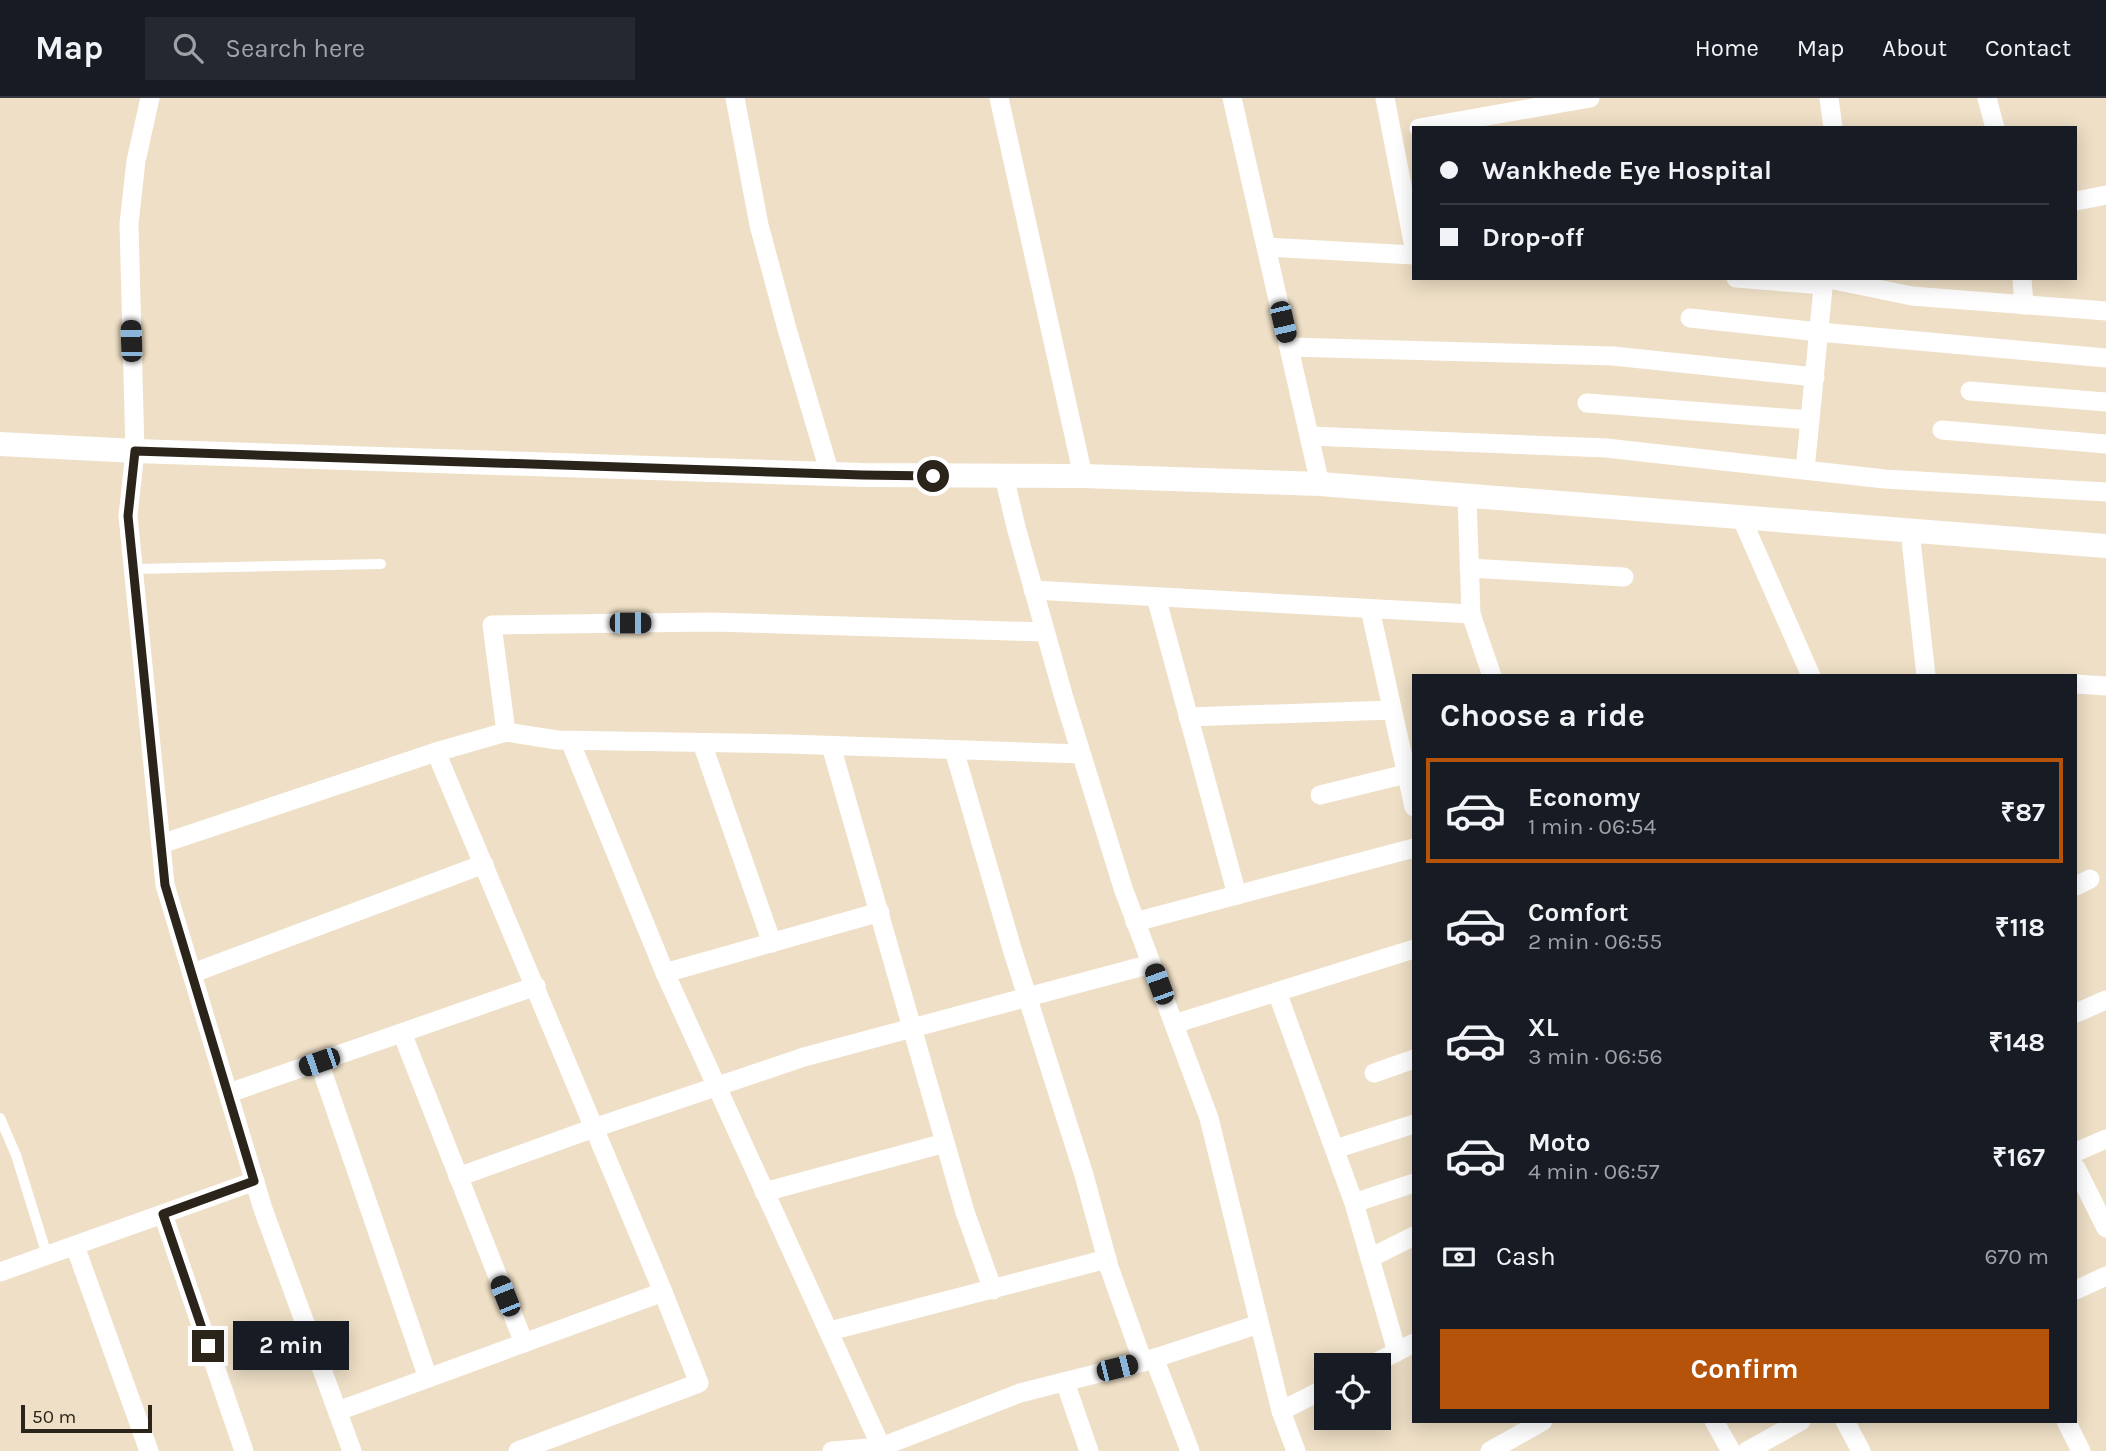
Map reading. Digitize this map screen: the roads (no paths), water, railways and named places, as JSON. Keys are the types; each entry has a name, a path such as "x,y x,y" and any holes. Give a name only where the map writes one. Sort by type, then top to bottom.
{"street":[{"path":"150,98 136,161 129,224 135,451 128,516 165,885 254,1181 352,1451"},
{"path":"735,98 760,225 787,329 830,474"},
{"path":"999,98 1083,477"},
{"path":"1232,98 1320,484"},
{"path":"1385,98 1412,237"},
{"path":"1430,126 1590,98"},
{"path":"1829,98 1833,126"},
{"path":"1987,98 1994,126"},
{"path":"1392,132 1412,129"},
{"path":"2077,201 2106,195"},
{"path":"1266,247 1412,255"},
{"path":"1795,280 1824,281 1912,296 2106,312"},
{"path":"2022,280 2024,305"},
{"path":"1805,471 1824,281"},
{"path":"1690,318 2106,358"},
{"path":"1289,347 1613,356 1815,377"},
{"path":"1970,391 2106,401"},
{"path":"1587,404 1810,420"},
{"path":"1942,430 2106,444"},
{"path":"1309,436 1606,449 1885,479 2106,492"},
{"path":"0,444 135,451 830,474 1083,477 1320,484 2106,546"},
{"path":"1004,476 1033,590 1081,754 1135,922 1209,1118 1281,1411 1296,1451"},
{"path":"1467,496 1471,614 1491,674"},
{"path":"1741,517 1804,673"},
{"path":"1910,531 1926,674"},
{"path":"1469,568 1624,577"},
{"path":"1033,590 1471,614"},
{"path":"1156,597 1237,895"},
{"path":"1370,609 1412,799"},
{"path":"506,733 492,625 712,622 1045,632"},
{"path":"2077,684 2106,686"},
{"path":"1188,717 1392,709"},
{"path":"161,844 436,752 506,733 570,741 1081,754"},
{"path":"570,741 715,1087 830,1331 882,1449"},
{"path":"702,743 772,943"},
{"path":"831,746 965,1212 993,1290"},
{"path":"954,750 1027,996 1084,1175 1107,1259 1190,1451"},
{"path":"436,752 536,986 699,1383 518,1451"},
{"path":"1321,794 1406,774"},
{"path":"1135,922 1412,849"},
{"path":"193,973 484,864"},
{"path":"665,973 880,912"},
{"path":"1174,1024 1412,950"},
{"path":"458,1177 804,1057 1152,964"},
{"path":"229,1093 536,986"},
{"path":"1276,992 1335,1149 1370,1258 1405,1347"},
{"path":"2077,1013 2106,1000"},
{"path":"402,1033 524,1343"},
{"path":"1374,1073 1412,1060"},
{"path":"319,1062 428,1378"},
{"path":"1335,1149 1412,1125"},
{"path":"2077,1152 2106,1139"},
{"path":"764,1192 945,1143"},
{"path":"2077,1170 2106,1228"},
{"path":"0,1272 254,1181"},
{"path":"1354,1203 1412,1184"},
{"path":"163,1214 244,1451"},
{"path":"1370,1258 1412,1237"},
{"path":"75,1245 149,1451"},
{"path":"830,1331 1107,1259"},
{"path":"2077,1290 2106,1276"},
{"path":"338,1411 663,1292"},
{"path":"832,1451 882,1449 1020,1393 1149,1360 1259,1324"},
{"path":"1065,1381 1089,1451"},
{"path":"1281,1411 1314,1394"},
{"path":"1490,1451 1539,1423"},
{"path":"1715,1423 1731,1451"},
{"path":"1747,1451 1797,1423"},
{"path":"1846,1423 1861,1451"},
{"path":"2067,1423 2081,1451"}],"lane":[{"path":"134,569 381,564"},
{"path":"0,1118 16,1155 47,1255"}]}
